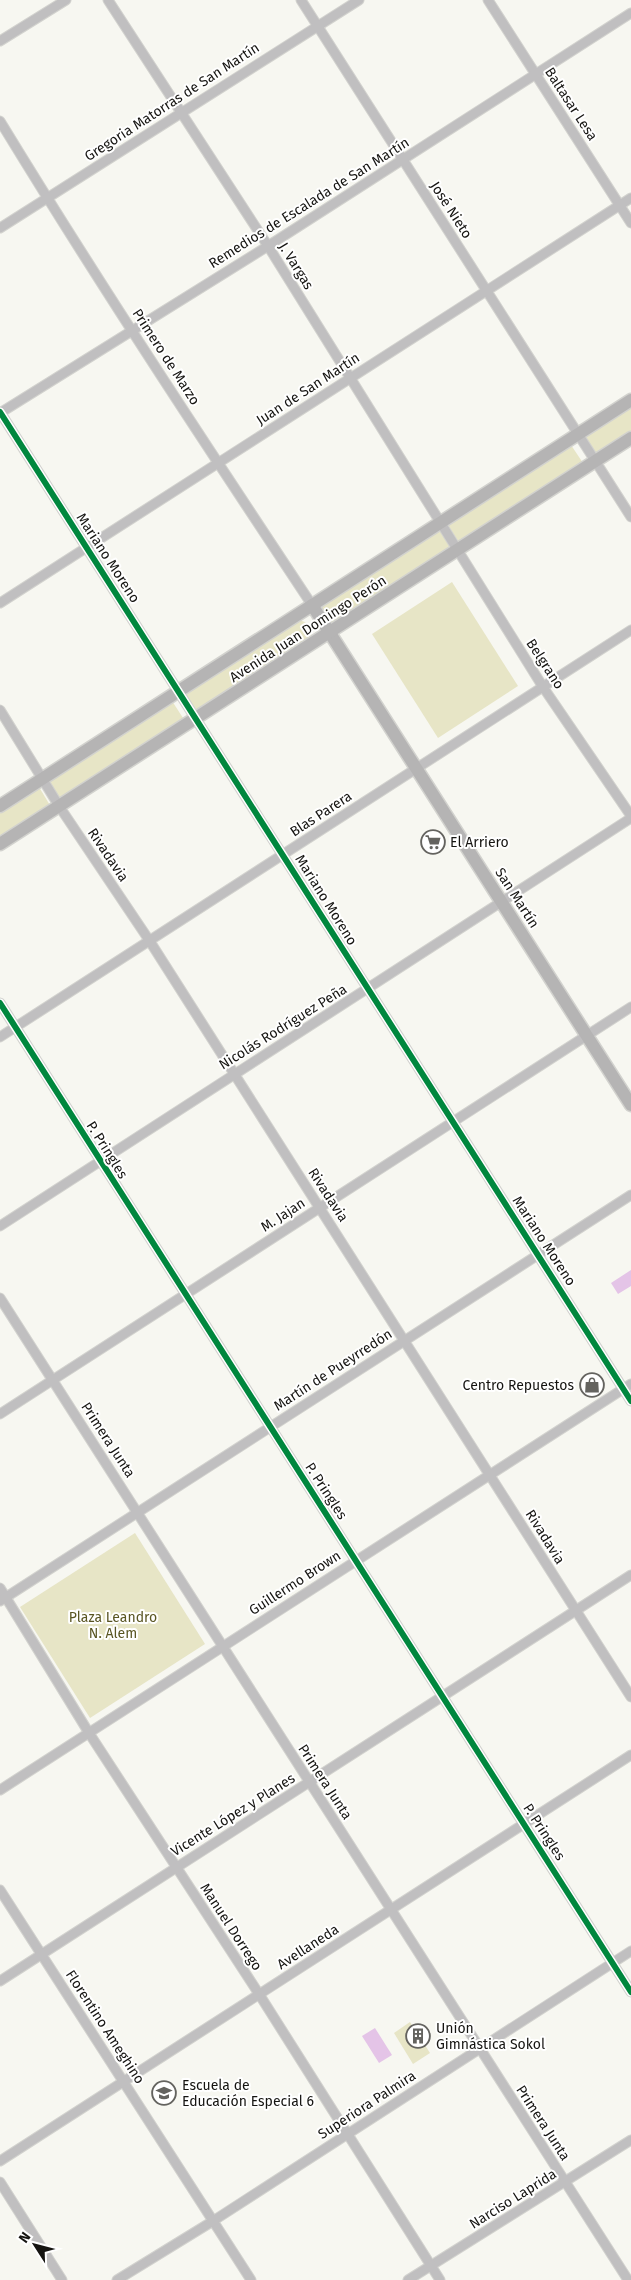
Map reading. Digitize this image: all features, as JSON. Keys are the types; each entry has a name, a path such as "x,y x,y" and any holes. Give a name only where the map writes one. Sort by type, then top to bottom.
{"main road":[{"name":"Avenida Juan Domingo Perón","path":"0,806 631,400"},
{"name":"Avenida Juan Domingo Perón","path":"0,844 631,438"},
{"name":"San Martín","path":"312,605 631,1105"}],"street":[{"path":"0,41 66,0"},
{"name":"J. Vargas","path":"108,0 180,114 268,246 349,379 441,523"},
{"name":"José Nieto","path":"301,0 631,518"},
{"name":"Gregoria Matorras de San Martín","path":"0,228 359,0"},
{"name":"Baltasar Lesa","path":"488,0 631,224"},
{"name":"Remedios de Escalada de San Martín","path":"0,413 268,246 631,13"},
{"name":"Primero de Marzo","path":"0,121 47,198 312,605"},
{"name":"Juan de San Martín","path":"0,603 631,198"},
{"name":"Mariano Moreno","path":"0,413 538,1255 627,1386 631,1401"},
{"name":"Belgrano","path":"441,523 543,687 631,817"},
{"name":"Blas Parera","path":"0,1037 631,630"},
{"name":"Rivadavia","path":"0,710 42,779 149,940 631,1696"},
{"name":"Nicolás Rodríguez Peña","path":"0,1226 100,1163 631,817"},
{"name":"P. Pringles","path":"0,1003 440,1696 631,1992"},
{"name":"M. Jajan","path":"0,1414 631,1007"},
{"name":"Martín de Pueyrredón","path":"3,1599 631,1196"},
{"name":"Primera Junta","path":"0,1298 628,2280"},
{"name":"Guillermo Brown","path":"0,1790 627,1386"},
{"name":"Vicente López y Planes","path":"0,1981 631,1574"},
{"name":"Manuel Dorrego","path":"0,1588 3,1599 175,1868 259,1994 440,2280"},
{"name":"Avellaneda","path":"0,2161 631,1755"},
{"name":"Florentino Ameghino","path":"0,1890 251,2280"},
{"name":"Superiora Palmira","path":"117,2280 213,2221 478,2048 631,1951"},
{"name":"Narciso Laprida","path":"408,2280 631,2140"},
{"path":"0,2182 62,2280"}],"green space":[{"path":"631,403 631,432 595,456 582,435"},
{"path":"569,442 583,463 460,544 446,522"},
{"path":"438,528 451,549 334,624 327,622 319,609 327,600"},
{"path":"452,582 518,686 438,738 372,634"},
{"path":"299,620 310,626 312,638 195,713 183,694"},
{"path":"172,701 185,721 61,801 48,781"},
{"path":"39,787 51,807 0,839 0,812"},
{"name":"Plaza Leandro N. Alem","path":"135,1533 205,1644 90,1718 20,1607"},
{"path":"410,2022 430,2053 413,2064 394,2033"}],"shaded area":[{"path":"631,1270 631,1286 618,1294 611,1283"},
{"path":"375,2028 392,2055 379,2063 362,2036"}],"cycle path":[{"path":"0,412 631,1401"},
{"path":"0,1003 631,1992"}],"place":[{"name":"El Arriero","path":"433,842"},
{"name":"Centro Repuestos","path":"592,1385"},
{"name":"Unión Gimnástica Sokol","path":"418,2036"},
{"name":"Escuela de Educación Especial 6","path":"164,2093"}]}
